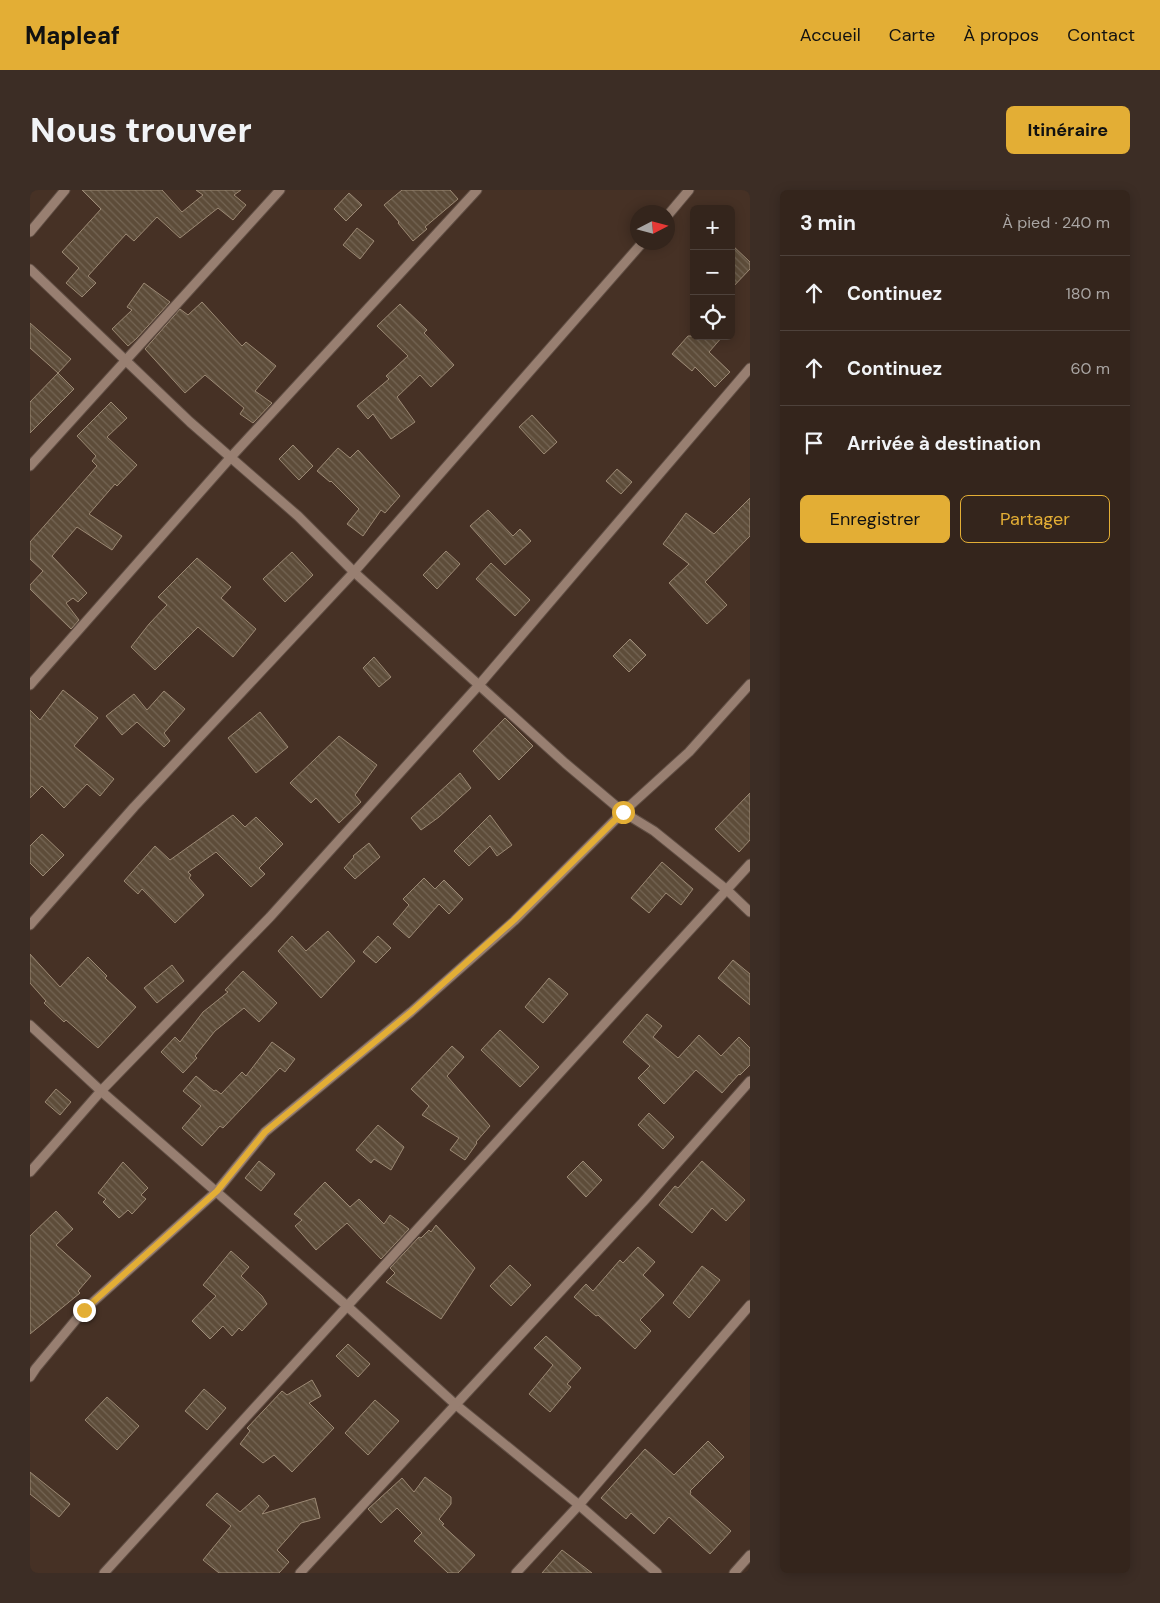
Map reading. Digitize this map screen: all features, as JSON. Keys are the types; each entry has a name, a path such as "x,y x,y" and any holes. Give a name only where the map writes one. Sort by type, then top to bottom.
{"street":[{"path":"30,232 65,190"},
{"path":"30,466 280,190"},
{"path":"30,685 231,457 477,190"},
{"path":"675,207 689,190"},
{"path":"30,925 134,807 354,572 636,250"},
{"path":"30,269 190,422 298,516 354,572 480,686 623,812 654,831 727,890 750,912"},
{"path":"30,1172 101,1091 270,917 480,686 750,368"},
{"path":"30,1378 36,1368 84,1310 217,1191 265,1132 411,1012 499,934 623,812 689,752 750,684"},
{"path":"104,1573 750,864"},
{"path":"30,1025 101,1091 217,1191 455,1404 579,1505 657,1573"},
{"path":"300,1573 642,1202 750,1081"},
{"path":"516,1573 579,1505 750,1305"},
{"path":"734,1573 750,1555"}],"building":[{"path":"82,190 162,190 182,212 203,195 196,190 241,190 234,195 246,205 233,220 218,208 180,238 157,217 134,241 126,234 88,276 96,283 82,297 66,283 79,268 62,252 101,209"},
{"path":"402,190 450,190 458,199 425,227 427,229 413,241 384,205"},
{"path":"349,193 362,205 346,221 334,209"},
{"path":"357,228 374,241 360,259 343,245"},
{"path":"735,248 750,262 750,269 735,285"},
{"path":"144,283 170,302 128,346 112,329 132,310 127,307"},
{"path":"202,302 242,346 246,342 276,366 255,391 272,403 253,423 240,414 244,408 205,375 185,393 145,349 180,309 188,315"},
{"path":"400,304 427,330 424,333 454,365 431,387 420,375 397,397 415,422 391,439 373,414 368,419 357,406 389,379 386,376 408,356 377,326"},
{"path":"30,323 71,359 58,373 30,348"},
{"path":"688,336 690,336 690,340 720,340 709,352 730,372 715,387 695,367 692,371 672,354"},
{"path":"58,373 74,389 30,433 30,402"},
{"path":"111,402 127,418 107,437 137,465 117,486 115,484 89,514 122,536 112,550 77,527 52,556 87,593 78,602 73,598 66,603 79,620 71,629 30,589 30,585 43,571 30,559 30,542 97,466 92,461 96,456 77,436"},
{"path":"532,415 557,442 544,454 519,427"},
{"path":"293,445 313,466 299,480 279,459"},
{"path":"338,448 350,458 358,450 400,496 385,513 381,510 363,536 347,524 359,509 331,481 317,471"},
{"path":"617,469 632,482 621,494 606,481"},
{"path":"750,498 750,536 705,582 727,605 707,624 669,583 689,564 663,544 686,513 714,534"},
{"path":"488,510 513,536 520,529 531,541 505,565 470,526"},
{"path":"446,551 460,564 437,589 423,575"},
{"path":"292,552 313,575 285,602 263,579"},
{"path":"197,558 231,587 221,598 256,629 233,657 198,627 155,670 131,647 167,605 158,597"},
{"path":"491,563 530,600 515,616 476,579"},
{"path":"630,639 646,655 629,672 613,656"},
{"path":"374,657 391,677 379,687 363,668"},
{"path":"63,690 98,718 74,746 114,779 100,796 87,784 64,808 42,786 30,798 30,710 40,720"},
{"path":"164,691 185,709 164,733 170,741 164,747 137,722 122,735 106,716 134,694 147,710"},
{"path":"260,712 288,747 256,773 228,738"},
{"path":"505,718 533,746 499,780 473,751"},
{"path":"339,736 377,765 355,795 361,802 339,823 316,798 311,803 290,783"},
{"path":"460,773 471,788 439,817 421,830 411,818"},
{"path":"750,793 750,840 739,852 715,829"},
{"path":"233,815 245,827 256,817 283,844 259,868 265,874 251,887 216,852 188,872 191,875 189,878 204,895 175,923 142,889 138,894 124,881 155,846 170,860"},
{"path":"490,815 512,845 497,856 490,846 469,866 454,851"},
{"path":"42,834 64,855 43,876 30,863 30,846"},
{"path":"369,843 380,857 355,879 344,868 353,856"},
{"path":"662,862 693,889 681,905 666,893 649,913 631,898"},
{"path":"424,878 435,889 444,880 463,899 449,914 439,904 409,938 393,924 409,905 403,899"},
{"path":"328,931 355,961 321,998 278,951 292,936 306,951"},
{"path":"378,936 391,948 376,963 363,952"},
{"path":"30,954 60,987 88,957 107,976 105,978 136,1007 98,1048 66,1020 64,1022 44,1003 46,1001 30,983"},
{"path":"733,960 750,974 750,1005 718,978"},
{"path":"172,965 184,981 157,1003 144,988"},
{"path":"243,971 277,1003 259,1022 244,1008 215,1031 195,1056 197,1058 183,1073 161,1052 175,1037 180,1042 203,1012 228,992 225,990"},
{"path":"549,978 568,994 543,1023 525,1007"},
{"path":"647,1014 662,1026 653,1037 678,1058 699,1035 721,1056 739,1037 750,1048 750,1065 722,1093 696,1070 664,1104 638,1078 650,1066 623,1042"},
{"path":"500,1030 539,1067 520,1087 481,1050"},
{"path":"272,1042 295,1059 285,1072 280,1068 223,1128 220,1126 202,1146 182,1128 201,1106 183,1091 196,1076 214,1091 216,1090 221,1094 242,1072 246,1076"},
{"path":"452,1046 464,1057 447,1076 490,1126 476,1142 465,1160 450,1150 459,1138 422,1115 429,1106 411,1089"},
{"path":"56,1089 71,1102 60,1115 45,1102"},
{"path":"649,1113 674,1137 663,1149 638,1125"},
{"path":"378,1125 404,1147 391,1170 374,1159 371,1163 356,1150"},
{"path":"259,1161 275,1174 261,1191 245,1178"},
{"path":"583,1161 602,1180 586,1197 567,1177"},
{"path":"702,1161 745,1200 726,1221 712,1208 692,1233 659,1205 675,1186 678,1188"},
{"path":"123,1162 148,1188 141,1195 146,1199 132,1214 128,1210 119,1218 103,1202 106,1199 98,1193"},
{"path":"325,1182 350,1207 359,1199 384,1224 390,1215 409,1229 381,1259 347,1223 316,1250 295,1226 302,1220 294,1214"},
{"path":"56,1211 73,1229 56,1245 91,1276 78,1291 80,1293 30,1334 30,1236"},
{"path":"436,1225 475,1268 441,1319 386,1282 395,1273 390,1268 419,1237 421,1238 429,1230 431,1232"},
{"path":"638,1247 655,1262 643,1275 664,1295 640,1320 651,1331 635,1349 598,1315 596,1316 574,1297 586,1284 593,1291 620,1260 623,1263"},
{"path":"231,1251 249,1267 241,1276 262,1296 267,1304 242,1331 239,1328 232,1336 223,1326 210,1339 192,1321 216,1296 203,1285"},
{"path":"510,1265 531,1285 511,1306 490,1286"},
{"path":"702,1266 720,1280 689,1318 673,1303"},
{"path":"546,1336 581,1368 567,1384 571,1387 550,1412 529,1394 553,1365 534,1348"},
{"path":"348,1344 370,1364 358,1377 336,1356"},
{"path":"312,1380 321,1396 309,1403 334,1428 292,1472 274,1455 263,1463 240,1444 250,1431 247,1428 282,1391 287,1395"},
{"path":"204,1389 226,1408 207,1430 185,1411"},
{"path":"107,1397 139,1426 117,1450 85,1420"},
{"path":"375,1400 399,1421 368,1455 345,1433"},
{"path":"708,1441 724,1457 690,1491 690,1494 731,1531 710,1554 669,1517 654,1534 631,1513 626,1519 601,1498 645,1449 674,1475"},
{"path":"30,1472 70,1504 59,1517 30,1494"},
{"path":"425,1477 451,1497 451,1504 439,1519 444,1524 442,1525 475,1555 458,1573 448,1573 414,1541 422,1533 397,1508 381,1523 368,1509 402,1478 414,1492"},
{"path":"217,1493 240,1512 259,1495 269,1506 262,1514 315,1498 320,1518 301,1523 277,1550 289,1562 279,1573 219,1573 203,1560 231,1526 206,1505"},
{"path":"562,1550 592,1573 542,1573"}],"route":[{"path":"84,1310 217,1191 265,1132 411,1012 514,920 623,812"}]}
